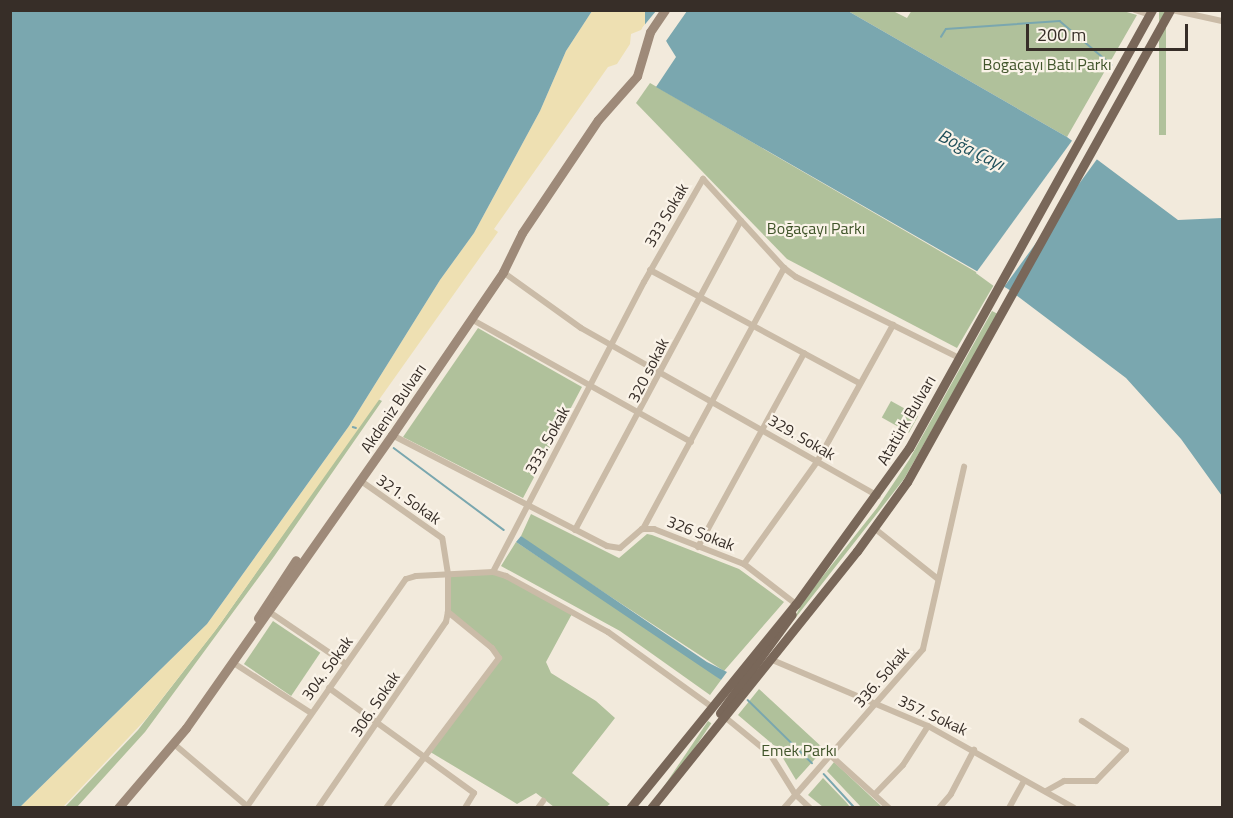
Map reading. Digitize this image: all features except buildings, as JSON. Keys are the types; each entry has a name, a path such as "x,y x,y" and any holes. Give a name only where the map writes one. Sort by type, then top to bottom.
{"main road":[{"name":"Akdeniz Bulvarı","path":"118,807 174,744 248,640 308,549 336,515 393,435 503,272 522,233 598,120 640,71 650,32 665,10"},
{"name":"Atatürk Bulvarı","path":"630,807 771,659 874,528 919,462 1171,10"},
{"name":"Atatürk Bulvarı","path":"651,807 796,604 878,496 984,314 1151,13"}],"street":[{"path":"1135,10 1151,13"},
{"path":"1171,10 1222,21"},
{"name":"333 Sokak","path":"591,388 650,270 703,179 784,268 959,358"},
{"name":"320 sokak","path":"575,530 640,414 741,221"},
{"path":"642,529 784,268"},
{"path":"650,270 859,383"},
{"name":"329. Sokak","path":"503,272 551,309 878,496"},
{"path":"471,319 691,442"},
{"path":"744,564 817,462 893,325"},
{"path":"699,547 764,431 804,353"},
{"name":"333. Sokak","path":"527,506 591,388"},
{"name":"326 Sokak","path":"393,435 607,546 620,548 642,529 654,529 744,564 796,604"},
{"name":"336. Sokak","path":"784,807 829,754 877,704 922,649 964,467"},
{"name":"321. Sokak","path":"361,481 442,538 448,574 448,612"},
{"path":"527,506 493,572 534,591 634,648 689,688 775,760 795,794 810,807"},
{"path":"874,528 938,579"},
{"name":"304. Sokak","path":"247,807 406,579 493,572"},
{"path":"268,607 346,664"},
{"path":"386,807 423,755 499,658 492,648 448,612"},
{"name":"306. Sokak","path":"318,807 446,622 448,612"},
{"name":"357. Sokak","path":"771,659 928,726 1074,807"},
{"path":"232,662 311,713"},
{"path":"329,688 474,793 465,807"},
{"path":"1046,791 1064,781 1096,781 1126,750 1082,721"},
{"path":"875,794 903,765 928,726"},
{"path":"174,744 247,807"},
{"path":"939,807 951,794 974,750"},
{"path":"829,754 889,807"},
{"path":"1009,807 1024,781"},
{"path":"538,807 543,801"}],"green space":[{"name":"Boğaçayı Batı Parkı","path":"912,10 1120,10 1137,15 1067,137 848,11 893,11 907,18"},
{"path":"1159,11 1166,11 1166,135 1159,135"},
{"name":"Boğaçayı Parkı","path":"650,83 995,283 957,348 787,259 636,103"},
{"path":"992,311 998,314 904,479 793,621 803,601 877,508 909,460"},
{"path":"478,328 582,387 523,498 403,437"},
{"path":"378,399 382,401 273,558 145,732 77,807 64,808 138,730 220,624"},
{"path":"891,401 918,416 909,433 882,418"},
{"path":"531,514 619,558 647,534 652,535 739,569 784,602 724,671 530,544 521,536"},
{"path":"516,542 704,666 721,680 710,695 620,631 501,566"},
{"path":"493,572 573,612 546,662 551,673 596,701 615,718 572,773 610,804 606,807 554,807 536,793 517,804 427,750 499,658 448,612 448,574"},
{"path":"273,621 320,653 291,696 244,664"},
{"name":"Emek Parkı","path":"759,689 824,749 796,780 777,748 738,715"},
{"path":"708,721 711,723 654,808 649,808"},
{"path":"834,762 882,807 861,807 827,771"},
{"path":"823,778 850,807 823,807 808,795"}],"sand":[{"path":"592,11 655,11 641,30 631,34 630,44 617,64 608,67 494,229 498,232 215,631 146,719 63,807 19,808 207,624 349,426 440,280 474,233 540,111 566,51"}],"water":[{"name":"Boğa Çayı","path":"645,10 848,11 1067,137 1178,220 1222,218 1222,496 1181,439 1126,378 1008,289 656,87 676,57 666,41 645,27"},
{"path":"10,11 592,11 566,51 540,111 474,233 440,280 349,426 207,624 19,808 10,807"},
{"path":"521,536 707,662 727,672 721,680 516,542"}],"pier":[{"path":"656,11 687,11 666,41 672,55 664,43 642,28"},
{"path":"1074,138 1099,156 1001,291 976,273"}],"waterway":[{"path":"941,37 946,29 1060,21 1112,65"},
{"path":"394,448 504,530"},
{"path":"748,700 812,763"},
{"path":"824,774 855,808"}]}
